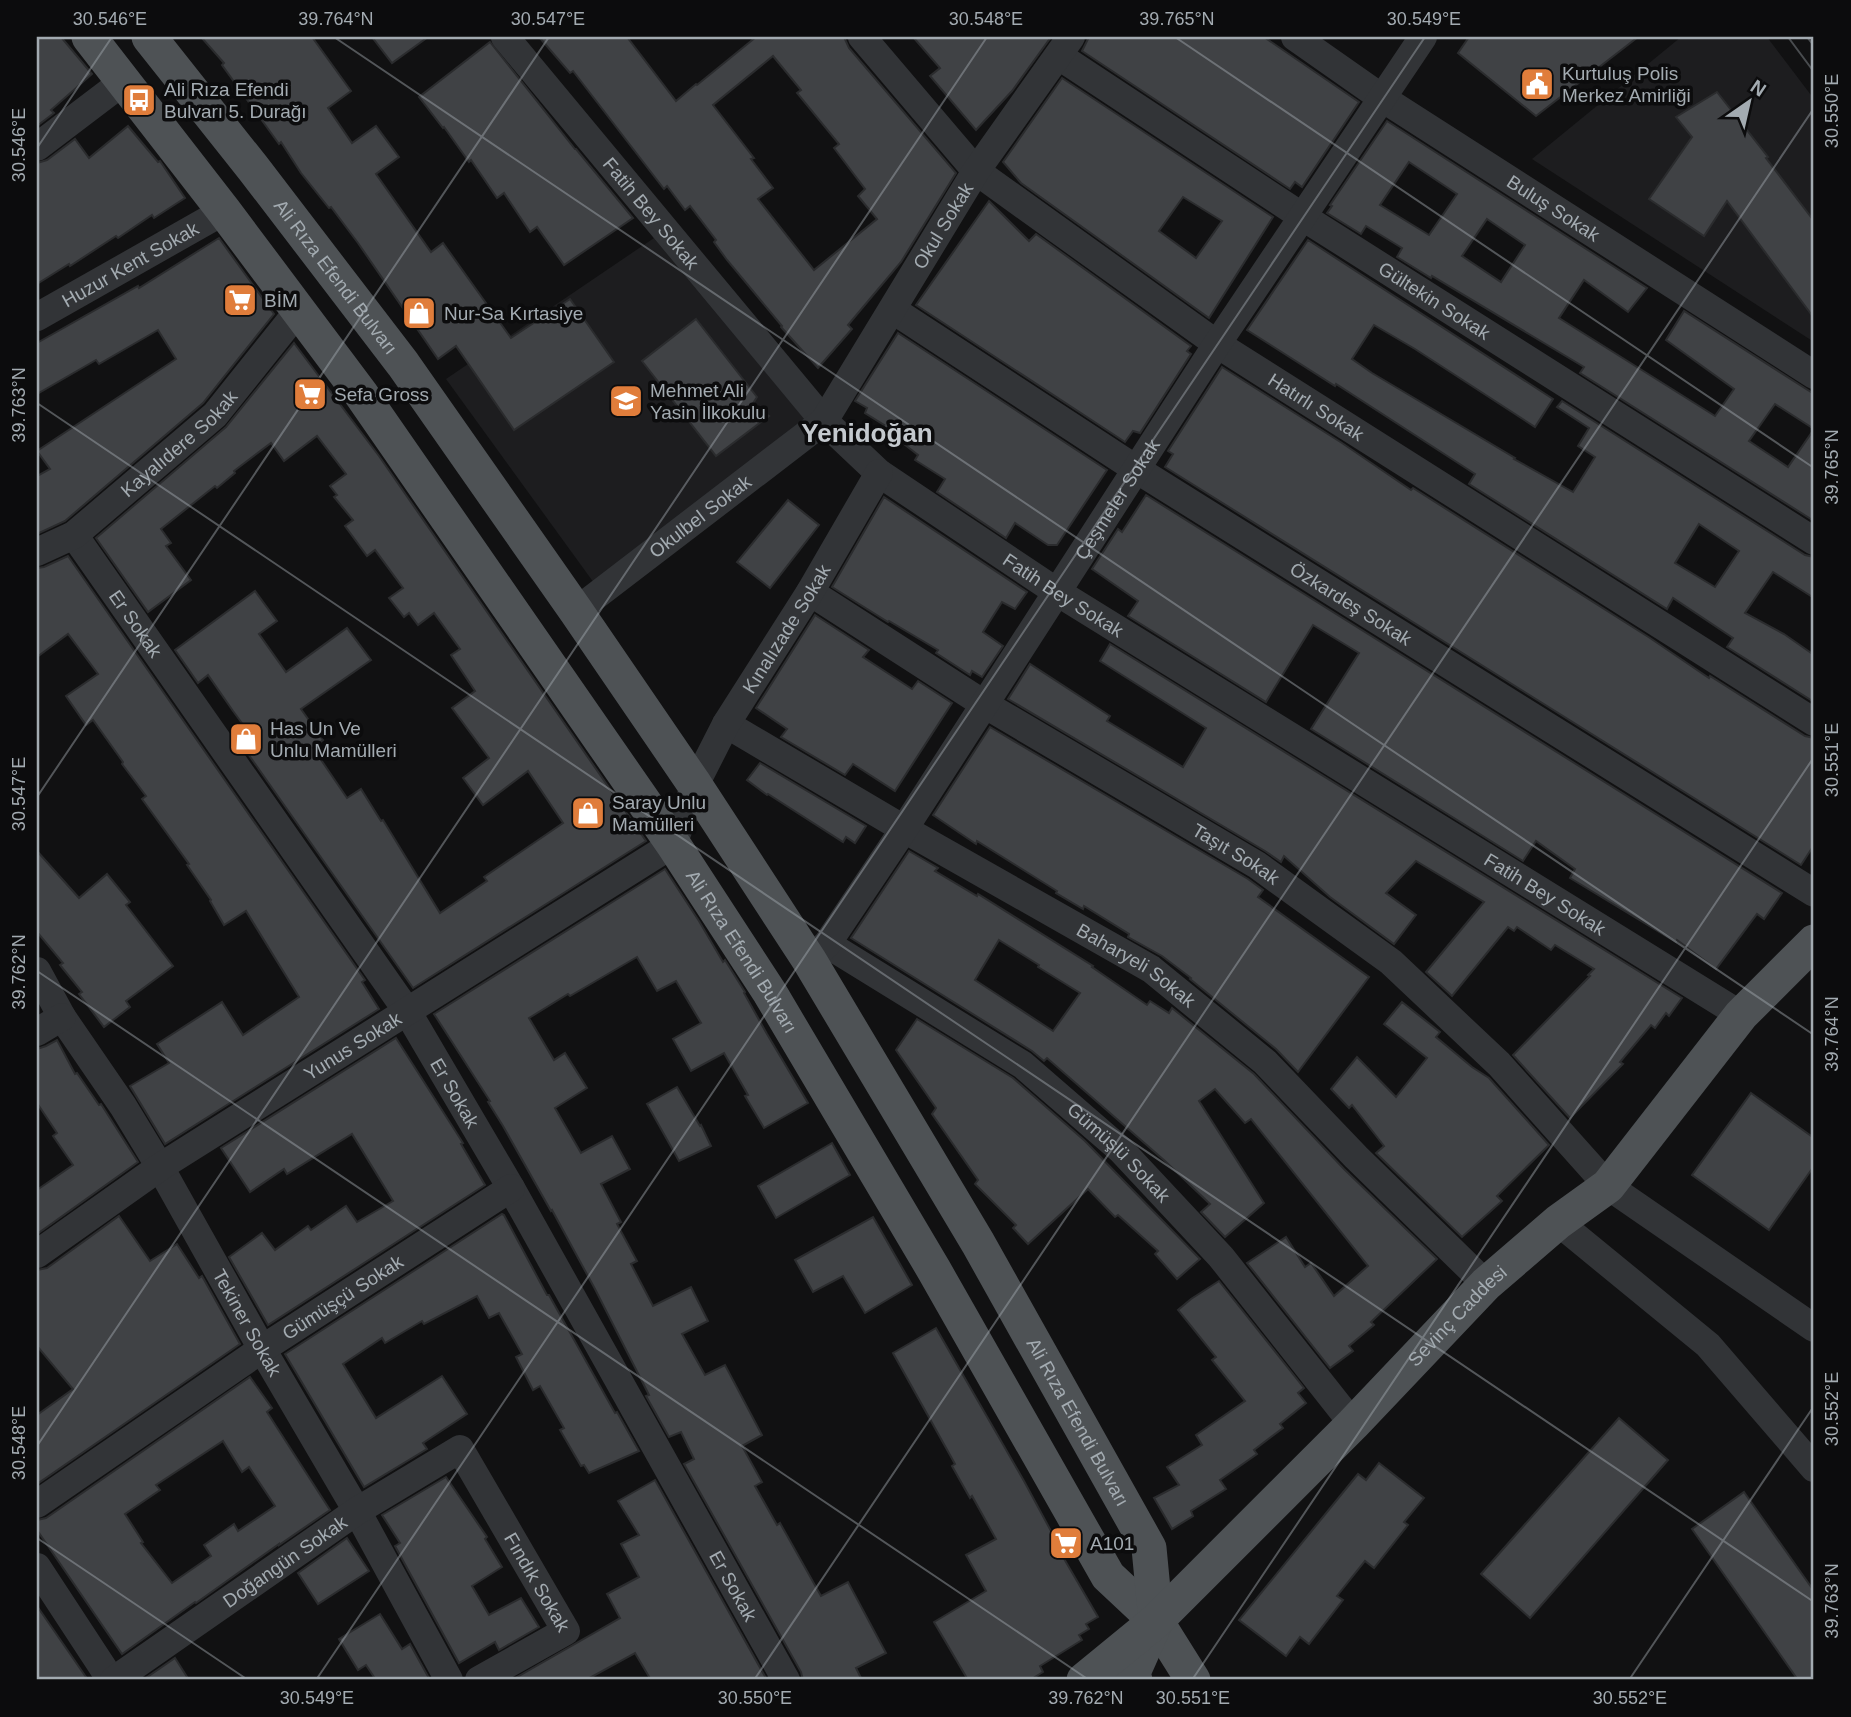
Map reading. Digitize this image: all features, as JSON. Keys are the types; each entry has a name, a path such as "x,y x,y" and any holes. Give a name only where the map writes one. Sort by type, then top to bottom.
{"main road":[{"name":"Ali Rıza Efendi Bulvarı","path":"89,37 361,394 673,844 777,1004 934,1270 1108,1576 1156,1621"},
{"name":"Ali Rıza Efendi Bulvarı","path":"149,37 403,364 695,785 818,952 1149,1548 1156,1621"},
{"name":"Sevinç Caddesi","path":"1084,1680 1156,1621 1353,1424 1486,1284 1558,1222 1608,1186 1741,1015 1814,942"},
{"path":"1135,1680 1132,1675 1156,1621"},
{"path":"1156,1621 1194,1680"}],"street":[{"name":"Fatih Bey Sokak","path":"505,37 824,421 879,473 1057,593 1741,1015"},
{"name":"Hatırlı Sokak","path":"862,37 976,172 1217,344 1814,722"},
{"name":"Buluş Sokak","path":"1295,37 1382,98 1814,375"},
{"name":"Çeşmeler Sokak","path":"818,952 904,829 1217,344 1423,37"},
{"name":"Okul Sokak","path":"824,421 976,172 1065,46"},
{"name":"Gültekin Sokak","path":"1065,46 1303,217 1814,541"},
{"path":"37,147 124,81"},
{"name":"Huzur Kent Sokak","path":"37,317 224,211"},
{"name":"Kayalıdere Sokak","path":"37,552 74,535 215,415 299,310"},
{"name":"Özkardeş Sokak","path":"893,310 1136,469 1814,893"},
{"name":"Okulbel Sokak","path":"576,611 824,421"},
{"name":"Kınalızade Sokak","path":"673,844 695,785 726,724 810,592 879,473"},
{"name":"Er Sokak","path":"74,535 407,1011 512,1188 786,1680"},
{"name":"Taşıt Sokak","path":"810,592 984,704 1257,865 1391,962 1499,1064 1608,1186 1814,1328"},
{"name":"Baharyeli Sokak","path":"726,724 904,829 1152,969 1265,1062 1356,1157 1486,1284"},
{"name":"Yunus Sokak","path":"37,1254 160,1167 673,844"},
{"name":"Gümüşlü Sokak","path":"818,952 1023,1065 1121,1150 1221,1257 1353,1424"},
{"name":"Tekiner Sokak","path":"37,971 62,1017 160,1167 357,1511 449,1680"},
{"path":"37,1032 62,1017"},
{"name":"Gümüşçü Sokak","path":"37,1504 262,1349 512,1188"},
{"path":"1558,1222 1708,1345 1814,1468"},
{"name":"Doğangün Sokak","path":"112,1680 357,1511 460,1449"},
{"name":"Fındık Sokak","path":"460,1449 566,1631 479,1680"},
{"path":"37,1567 112,1680"}],"shaded area":[{"path":"1681,37 1767,37 1814,99 1814,342 1532,159"},
{"name":"Mehmet Ali Yasin İlkokulu","path":"654,238 808,423 594,583 446,379"}],"building":[{"path":"37,37 61,37 92,74 51,110 54,113 37,126"},
{"path":"201,37 312,37 351,91 328,108 352,143 376,126 399,157 376,174 431,252 443,243 511,338 570,299 614,362 514,430 456,346 438,359 358,243 301,173 281,142 279,144 222,65 224,63"},
{"path":"372,37 428,37 392,63"},
{"path":"539,37 627,37 676,101 756,37 844,37 849,48 956,173 901,262 848,325 852,329 818,368 727,260 714,242 716,240 690,206 685,210 667,186 664,189 573,71 570,73","holes":["773,56 801,90 797,93 839,144 834,148 865,189 858,196 877,219 814,270 758,199 773,188 751,159 754,158 713,105"]},
{"path":"913,37 1051,37 1012,91 976,130 930,76 940,68"},
{"path":"1089,37 1264,37 1359,102 1302,187 1295,182 1290,189 1082,51"},
{"name":"Kurtuluş Polis Merkez Amirliği","path":"1469,37 1638,37 1536,116 1458,53"},
{"path":"490,42 633,218 564,265 537,227 530,232 504,193 497,198 471,160 469,162 419,97"},
{"path":"1062,78 1273,217 1209,318 1021,183 1003,162","holes":["1183,197 1222,221 1196,258 1159,231"]},
{"path":"1717,92 1814,221 1814,318 1727,201 1704,236 1649,199 1692,137 1676,117"},
{"path":"1387,121 1647,288 1628,312 1584,280 1559,318 1715,416 1734,389 1666,340 1684,311 1814,394 1814,429 1814,521 1580,373 1584,367 1397,257 1402,248 1366,226 1361,234 1327,213 1332,206 1330,205","holes":["1409,162 1457,194 1429,235 1380,205","1487,219 1525,245 1501,282 1462,256","1775,404 1814,429 1788,467 1749,441"]},
{"path":"128,126 158,162 160,161 185,198 37,284 37,163 47,160 75,139 89,158"},
{"path":"989,201 1029,241 1036,234 1191,346 1187,351 1191,354 1140,433 1133,431 1125,442 916,305"},
{"path":"219,238 274,314 203,403 65,521 37,534 37,476 50,469 37,451 176,359 158,330 99,364 96,360 37,394 37,343 138,286 139,288"},
{"path":"1308,240 1553,399 1535,427 1374,325 1352,359 1372,373 1573,492 1595,457 1578,446 1589,428 1557,407 1562,401 1805,555 1814,557 1814,598 1773,572 1745,613 1784,634 1814,655 1814,702 1727,647 1733,638 1673,598 1667,609 1469,484 1475,474 1247,330","holes":["1699,524 1739,551 1715,587 1675,563"]},
{"path":"696,319 757,397 752,405 769,416 716,456 642,361"},
{"path":"898,333 1107,470 1057,545 1048,545 1015,523 1006,538 937,492 945,479 915,460 918,455 882,427 884,425 865,413 867,408 855,401"},
{"path":"294,343 379,456 646,841 413,988 234,734 244,726 208,675 198,683 175,650 255,591 277,621 259,634 286,672 347,628 371,660 301,709 323,740 313,748 347,798 361,789 440,913 487,881 484,877 563,823 528,771 483,805 463,778 489,758 452,708 475,691 451,655 460,649 434,613 418,625 409,613 404,617 389,598 403,588 375,550 367,556 345,526 353,520 334,497 337,495 330,486 346,474 317,436 284,461 271,443 234,471 235,473 217,488 215,486 161,529 171,543 166,546 191,580 148,612 96,538 226,427"},
{"path":"1222,367 1709,678 1710,676 1805,736 1814,738 1814,845 1801,865 1165,467 1173,454 1168,451"},
{"path":"1146,495 1782,893 1764,919 1757,914 1716,969 1677,940 1676,942 1570,878 1575,869 1536,841 1523,861 1311,729 1359,653 1313,625 1266,702 1128,616 1138,601 1092,569 1118,529 1122,532"},
{"path":"884,497 1027,592 1015,609 1002,602 983,632 1003,646 982,677 972,671 970,675 936,653 938,650 832,587"},
{"path":"788,500 819,525 770,588 737,562"},
{"path":"68,556 365,980 362,982 379,1009 165,1144 130,1086 169,1063 157,1044 222,1002 243,1035 299,997 246,911 224,925 187,865 189,864 142,799 146,796 123,762 93,720 86,725 66,696 98,674 68,634 37,657 37,568"},
{"path":"815,615 869,650 863,657 912,689 918,681 952,703 895,791 853,764 845,775 781,737 787,729 756,708"},
{"path":"1110,644 1682,998 1669,1016 1666,1013 1655,1028 1651,1025 1620,1062 1623,1064 1570,1118 1513,1055 1594,969 1555,945 1551,950 1517,927 1514,931 1508,927 1452,996 1426,972 1484,902 1416,861 1386,893 1416,915 1394,944 1330,897 1284,856 1281,862 1008,699 1030,664 1110,716 1107,721 1183,767 1206,728 1100,661"},
{"path":"990,727 1248,879 1263,890 1258,897 1369,977 1298,1072 1276,1049 1162,956 1128,937 1129,934 1084,906 1083,909 1056,893 1057,891 977,841 976,844 933,815"},
{"path":"760,763 866,826 855,843 846,837 843,842 747,780"},
{"path":"37,851 79,898 107,874 130,902 126,905 173,966 126,1001 130,1007 104,1027 79,994 82,992 60,965 63,963 37,932"},
{"path":"909,851 938,868 935,871 977,896 978,894 1093,966 1147,1005 1150,1001 1169,1013 1172,1008 1254,1074 1344,1169 1437,1259 1371,1322 1374,1325 1349,1346 1353,1351 1330,1368 1247,1263 1286,1237 1305,1267 1311,1263 1334,1296 1368,1266 1251,1119 1245,1123 1215,1089 1199,1101 1264,1203 1225,1237 1201,1212 1210,1204 1047,1058 1044,1061 851,938","holes":["999,940 1039,965 1038,967 1080,993 1053,1031 975,980"]},
{"path":"665,869 745,992 808,1103 764,1128 724,1053 691,1071 673,1039 701,1023 676,981 657,991 637,957 529,1018 554,1060 565,1053 587,1088 555,1108 581,1153 612,1136 630,1169 601,1184 621,1222 617,1224 637,1261 631,1264 653,1306 691,1287 708,1321 682,1334 705,1375 725,1365 762,1435 742,1446 762,1482 755,1486 777,1525 780,1523 821,1596 848,1582 886,1653 856,1668 862,1680 803,1680 801,1672 684,1464 694,1459 681,1432 669,1437 552,1210 488,1102 490,1101 434,1014"},
{"path":"1402,1002 1440,1032 1436,1037 1489,1078 1549,1145 1497,1196 1502,1201 1462,1237 1376,1153 1384,1146 1352,1105 1349,1108 1331,1089 1357,1057 1396,1097 1427,1058 1384,1024"},
{"path":"917,1019 1013,1078 1085,1141 1200,1259 1177,1279 1155,1254 1158,1251 1118,1215 1115,1217 1088,1189 1028,1244 1013,1228 1016,1225 975,1184 978,1180 932,1114 936,1108 896,1050"},
{"path":"396,1038 463,1143 461,1144 485,1185 268,1325 229,1257 262,1233 275,1250 308,1226 311,1230 346,1206 357,1222 393,1201 352,1134 287,1174 284,1169 250,1192 221,1148"},
{"path":"57,1040 75,1074 77,1073 99,1105 101,1104 138,1162 37,1234 37,1190 73,1165 53,1136 57,1133 37,1103 37,1049"},
{"path":"677,1087 711,1146 679,1161 647,1104"},
{"path":"1751,1093 1814,1138 1814,1166 1769,1230 1692,1175"},
{"path":"832,1143 850,1175 776,1218 758,1186"},
{"path":"502,1214 639,1451 589,1473 584,1465 581,1466 560,1430 564,1428 540,1386 533,1390 516,1357 522,1354 499,1313 489,1318 477,1296 424,1324 422,1321 385,1343 382,1338 343,1364 376,1418 442,1376 467,1414 423,1443 427,1449 364,1487 285,1354"},
{"path":"119,1216 150,1261 177,1244 199,1278 202,1276 240,1344 37,1484 37,1415 73,1389 37,1346 37,1270 47,1268"},
{"path":"873,1217 912,1285 865,1313 843,1276 813,1292 795,1260"},
{"path":"1219,1281 1304,1388 1298,1393 1306,1403 1280,1424 1283,1428 1254,1450 1257,1454 1220,1480 1226,1489 1191,1511 1193,1516 1172,1529 1154,1498 1179,1485 1167,1467 1202,1445 1196,1435 1245,1401 1212,1360 1216,1357 1178,1310"},
{"path":"936,1328 1098,1617 1086,1624 1089,1629 1079,1635 1082,1640 1040,1666 1043,1672 1030,1680 968,1680 934,1622 986,1591 966,1555 996,1539 952,1466 955,1464 893,1353"},
{"path":"250,1377 272,1408 267,1412 330,1510 122,1654 37,1530 37,1520 46,1518","holes":["223,1441 242,1472 249,1467 275,1506 238,1531 234,1524 204,1545 211,1556 172,1583 141,1543 143,1542 125,1514 160,1490 156,1485"]},
{"path":"1619,1418 1668,1460 1530,1618 1481,1574"},
{"path":"1379,1463 1424,1498 1404,1522 1408,1525 1374,1568 1365,1561 1337,1596 1343,1600 1309,1644 1300,1637 1286,1656 1239,1620 1358,1474 1366,1480"},
{"path":"446,1477 487,1537 485,1539 502,1567 472,1586 489,1615 521,1598 539,1627 499,1650 495,1642 459,1663 395,1546 400,1543 382,1515"},
{"path":"655,1480 767,1680 651,1680 635,1653 586,1680 512,1680 620,1618 607,1594 639,1577 621,1544 639,1535 618,1501"},
{"path":"1744,1492 1814,1591 1814,1680 1798,1680 1692,1529"},
{"path":"347,1538 369,1571 318,1604 298,1573"},
{"path":"37,1606 88,1680 37,1680"},
{"path":"380,1614 402,1649 410,1644 430,1680 376,1680 366,1665 358,1670 339,1639"},
{"path":"175,1658 189,1680 143,1680"}],"tram line":[{"path":"1788,37 1814,72"},
{"path":"1807,37 1814,46"}],"place":[{"name":"Kurtuluş Polis Merkez Amirliği","path":"1537,84"},
{"name":"Ali Rıza Efendi Bulvarı 5. Durağı","path":"139,100"},
{"name":"BİM","path":"240,300"},
{"name":"Nur-Sa Kırtasiye","path":"419,313"},
{"name":"Sefa Gross","path":"310,394"},
{"name":"Mehmet Ali Yasin İlkokulu","path":"626,401"},
{"name":"Has Un Ve Unlu Mamülleri","path":"246,739"},
{"name":"Saray Unlu Mamülleri","path":"588,813"},
{"name":"A101","path":"1066,1543"}],"district":[{"name":"Yenidoğan","path":"867,433"}]}
